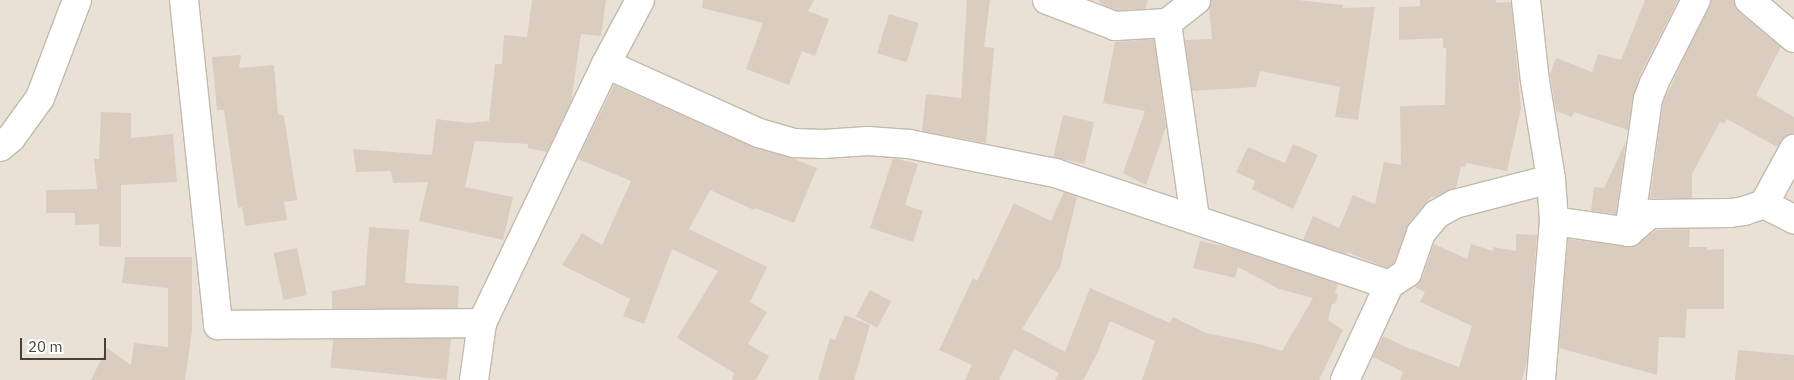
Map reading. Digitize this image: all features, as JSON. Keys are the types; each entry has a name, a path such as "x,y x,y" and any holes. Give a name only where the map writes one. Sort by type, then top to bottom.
{"street":[{"path":"0,147 11,138 40,98 77,0"},
{"path":"184,0 218,325 482,323"},
{"path":"474,380 482,323 606,64 640,0"},
{"path":"1047,0 1115,26 1167,23 1196,0"},
{"path":"1526,0 1535,81 1551,179 1554,221 1540,380"},
{"path":"1629,232 1648,99 1696,0"},
{"path":"1749,0 1794,38"},
{"path":"1167,23 1195,218"},
{"path":"606,64 758,133 795,143 823,144 868,140 909,144 1055,173 1195,218 1389,285"},
{"path":"1554,221 1629,232 1650,214 1730,213 1744,211 1764,204 1794,149"},
{"path":"1345,380 1389,285 1407,273 1421,233 1437,214 1455,204 1551,179"},
{"path":"1764,204 1794,218"}],"shaded area":[{"path":"0,0 1794,0 1794,380 0,380"}],"building":[{"path":"532,0 606,0 601,36 581,34 571,102 547,152 528,148 528,144 475,141 465,187 513,197 503,240 419,221 428,182 393,183 391,171 356,172 353,149 432,155 436,119 468,123 489,121 495,64 502,64 504,35 527,37"},
{"path":"703,0 814,0 808,11 829,19 815,56 802,51 789,85 746,69 763,23 702,8"},
{"path":"967,0 990,0 984,47 994,48 986,143 922,131 926,94 961,98"},
{"path":"1098,0 1148,0 1145,9 1117,10 1102,4"},
{"path":"1211,0 1298,0 1343,5 1342,8 1375,7 1358,120 1335,117 1340,87 1260,71 1256,87 1192,91 1185,40 1212,39 1209,8"},
{"path":"1420,0 1496,0 1496,3 1511,2 1521,108 1507,171 1466,163 1465,167 1461,166 1456,188 1431,197 1409,223 1394,263 1387,268 1347,252 1346,254 1303,240 1313,216 1339,228 1353,195 1375,204 1384,162 1401,165 1400,106 1445,105 1446,48 1443,48 1443,38 1399,40 1399,7 1420,6"},
{"path":"1645,0 1678,0 1639,77 1633,97 1628,130 1574,112 1572,117 1556,111 1550,74 1556,58 1592,72 1598,54 1621,60"},
{"path":"1711,0 1734,0 1739,12 1781,47 1756,95 1794,117 1794,133 1785,136 1777,147 1727,119 1724,124 1720,122 1692,174 1692,198 1650,198 1663,103"},
{"path":"889,14 919,23 907,62 877,53"},
{"path":"1154,39 1166,127 1146,185 1123,173 1145,111 1103,103 1115,42"},
{"path":"241,55 239,68 274,65 278,114 284,116 297,200 284,202 287,220 245,226 242,207 238,208 224,110 217,110 212,57"},
{"path":"614,85 753,147 792,158 817,168 794,223 755,208 754,210 710,190 689,229 767,267 750,302 767,312 748,344 769,356 756,380 732,380 734,373 677,338 718,271 672,249 644,324 623,316 630,299 562,265 582,233 602,245 631,181 578,159"},
{"path":"101,112 131,113 131,138 173,134 177,182 121,185 121,247 99,246 99,224 75,225 75,213 46,213 46,190 97,189 94,159 99,159"},
{"path":"1063,115 1094,122 1085,164 1053,157"},
{"path":"1626,141 1616,214 1591,211 1594,187 1604,188"},
{"path":"1293,144 1318,155 1293,209 1252,189 1255,181 1236,172 1248,147 1285,163"},
{"path":"893,158 918,164 905,205 923,211 913,242 870,228"},
{"path":"1064,192 1077,197 1060,267 1022,329 1065,352 1090,288 1170,323 1173,317 1206,333 1255,343 1282,351 1313,298 1279,289 1238,267 1235,278 1193,268 1200,241 1231,248 1338,284 1335,293 1338,295 1335,304 1332,304 1328,320 1343,330 1319,380 1142,380 1155,341 1110,321 1097,354 1083,380 1055,380 1059,373 1014,349 999,380 965,380 972,365 939,350 973,278 977,281 1014,203 1051,221"},
{"path":"369,227 409,230 405,283 459,286 458,308 332,309 332,291 365,285"},
{"path":"1690,229 1689,247 1707,247 1707,250 1724,249 1724,309 1687,309 1685,338 1659,337 1657,375 1559,348 1568,239 1631,247 1656,230"},
{"path":"1516,234 1537,235 1527,362 1522,380 1400,380 1403,372 1373,357 1383,336 1412,350 1459,367 1472,326 1420,302 1425,292 1415,287 1422,278 1434,244 1467,259 1471,244 1493,251 1493,247 1516,251"},
{"path":"297,248 307,295 284,300 274,253"},
{"path":"125,257 192,257 192,331 185,380 91,380 107,348 131,365 134,343 168,347 168,288 122,283"},
{"path":"870,290 891,301 877,328 856,316"},
{"path":"845,315 870,325 854,380 818,380 830,338 835,340"},
{"path":"335,327 451,339 447,380 330,368"},
{"path":"1738,350 1794,355 1794,380 1735,380"}]}
